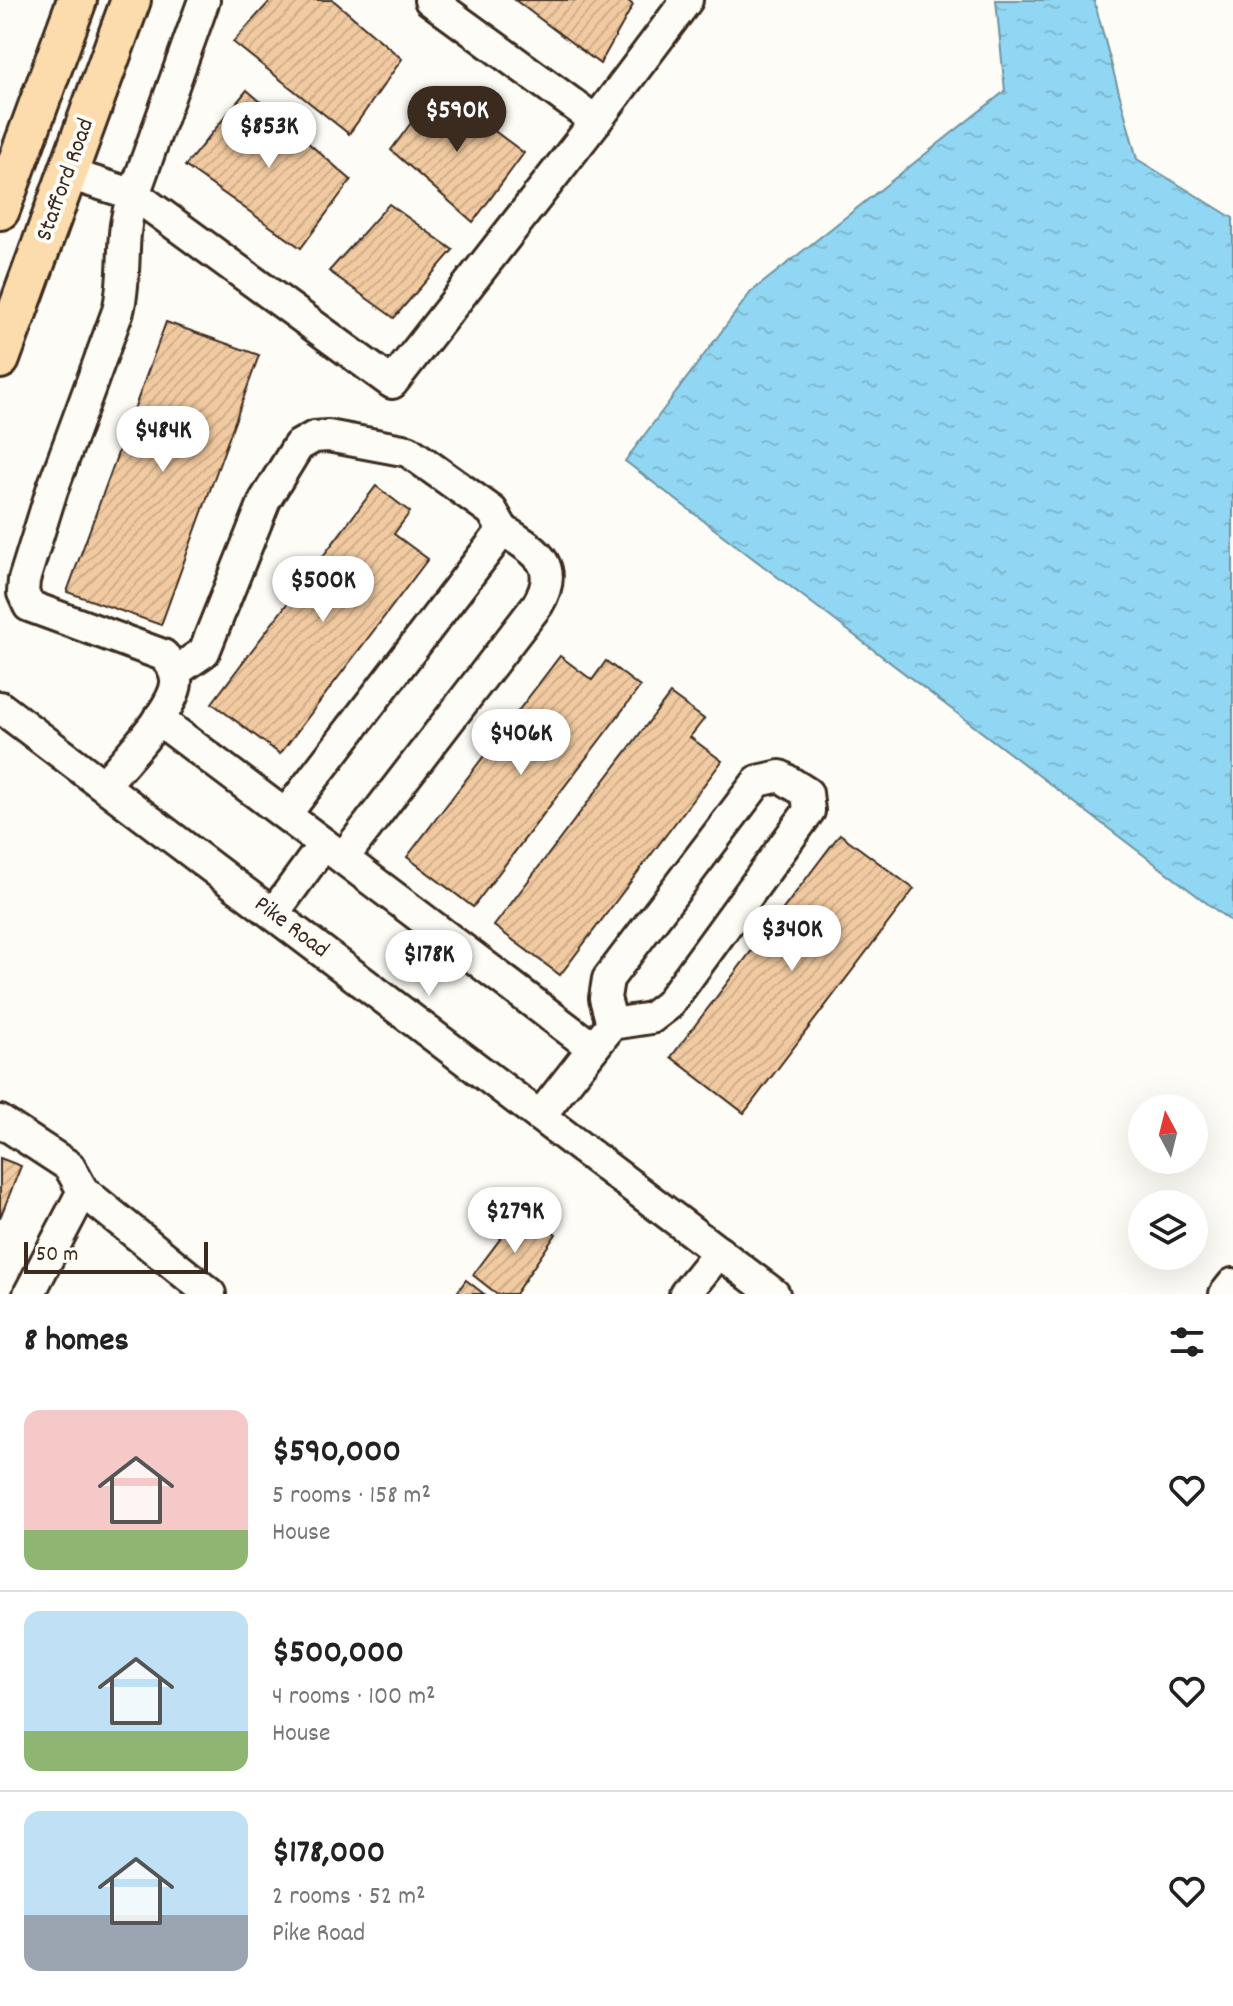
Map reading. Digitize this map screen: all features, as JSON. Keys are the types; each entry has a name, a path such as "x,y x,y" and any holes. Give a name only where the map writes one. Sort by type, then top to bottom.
{"main road":[{"name":"Stafford Road","path":"0,359 131,0"},
{"path":"0,210 70,2"},
{"path":"21,153 69,174"}],"street":[{"path":"104,785 158,719 173,695 175,672 163,655 29,606 23,593 24,580 52,490 118,311 124,283 126,218 204,0"},
{"path":"430,0 596,121"},
{"path":"69,174 135,195 392,383 687,0"},
{"path":"175,672 204,652 265,500 298,446 314,437 328,436 408,451 492,511 503,530 536,552 543,561 547,572 545,591 334,851 273,914"},
{"path":"286,814 503,530"},
{"name":"Pike Road","path":"0,707 774,1294"},
{"path":"158,719 593,1048"},
{"path":"540,1116 612,1024 651,1018 668,1005 809,811 807,793 780,776 758,781 608,979 605,998 612,1024"},
{"path":"0,1121 69,1166 83,1191 210,1294"},
{"path":"29,1294 83,1191"},
{"path":"685,1294 719,1252"},
{"path":"1225,1294 1233,1284"}],"water":[{"path":"996,0 1094,0 1137,159 1233,218 1233,923 625,461 751,292 1005,91"}],"building":[{"path":"271,0 333,0 402,59 349,134 233,42"},
{"path":"515,0 627,0 633,5 600,64"},
{"path":"437,88 524,153 473,222 391,150"},
{"path":"247,90 351,180 301,248 185,166"},
{"path":"389,204 453,250 394,318 329,271"},
{"path":"166,322 259,355 161,625 67,592"},
{"path":"376,486 410,512 394,534 428,559 280,754 212,703"},
{"path":"560,656 592,680 606,661 640,687 473,907 407,857"},
{"path":"670,694 704,719 690,737 722,761 560,975 494,926"},
{"path":"840,834 914,889 744,1113 671,1057"},
{"path":"0,1158 21,1166 0,1218"},
{"path":"522,1210 556,1234 515,1294 497,1294 473,1275"},
{"path":"466,1280 484,1294 456,1294"}]}
